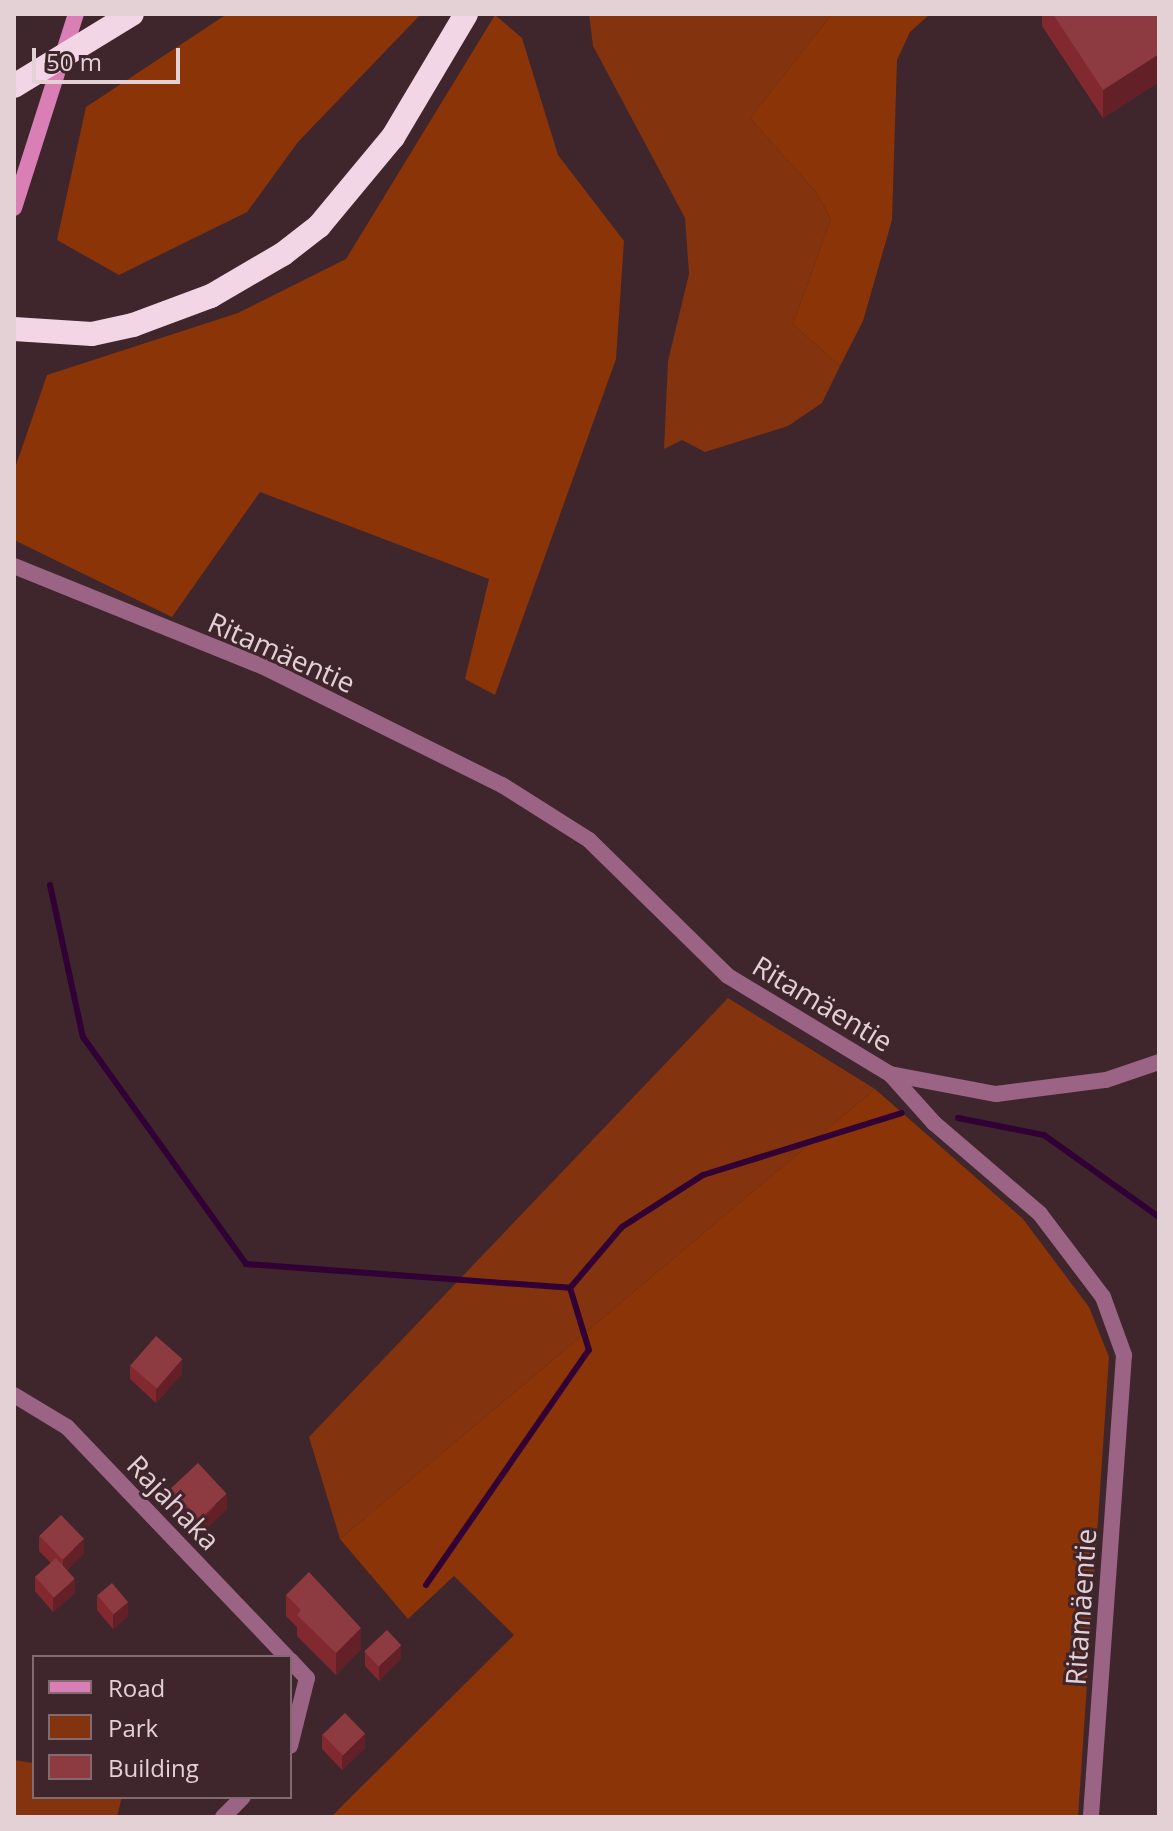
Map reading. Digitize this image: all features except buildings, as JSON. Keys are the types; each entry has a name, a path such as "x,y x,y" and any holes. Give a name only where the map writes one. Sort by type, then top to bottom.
{"highway":[{"path":"14,86 132,14"},
{"path":"14,329 92,334 133,325 211,296 283,254 319,226 393,137 466,14"}],"main road":[{"path":"14,208 76,14"}],"street":[{"name":"Ritamäentie","path":"14,566 262,666 502,785 589,840 728,976 890,1074 934,1123 1040,1214 1103,1297 1124,1355 1091,1817"},
{"path":"890,1074 996,1094 1106,1080 1159,1062"},
{"name":"Rajahaka","path":"14,1395 67,1427 286,1655"},
{"name":"Rajahaka","path":"292,1661 307,1678 292,1738"},
{"path":"223,1817 241,1799"}],"green space":[{"path":"589,14 832,14 750,118 816,192 831,219 793,324 840,366 822,403 788,426 705,452 682,440 664,449 668,361 689,274 685,218 593,46"},
{"path":"728,998 875,1089 340,1539 309,1437"},
{"path":"14,1760 32,1763 32,1799 122,1799 117,1817 14,1817"}],"shaded area":[{"path":"227,14 421,14 298,142 247,212 119,275 57,240 86,107"},
{"path":"832,14 930,14 910,32 897,60 892,220 863,321 840,366 793,324 831,219 816,192 750,118"},
{"path":"495,15 522,38 558,155 624,241 616,359 495,695 465,679 489,579 260,492 172,617 14,540 14,471 47,375 238,313 346,259"},
{"path":"875,1089 1023,1219 1089,1307 1109,1357 1078,1817 331,1817 514,1635 454,1576 408,1619 340,1539"}],"waterway":[{"path":"50,885 83,1037 246,1264 570,1288"},
{"path":"426,1585 589,1350 570,1288 622,1227 703,1175 902,1113"},
{"path":"958,1118 1044,1135 1159,1217"}]}
